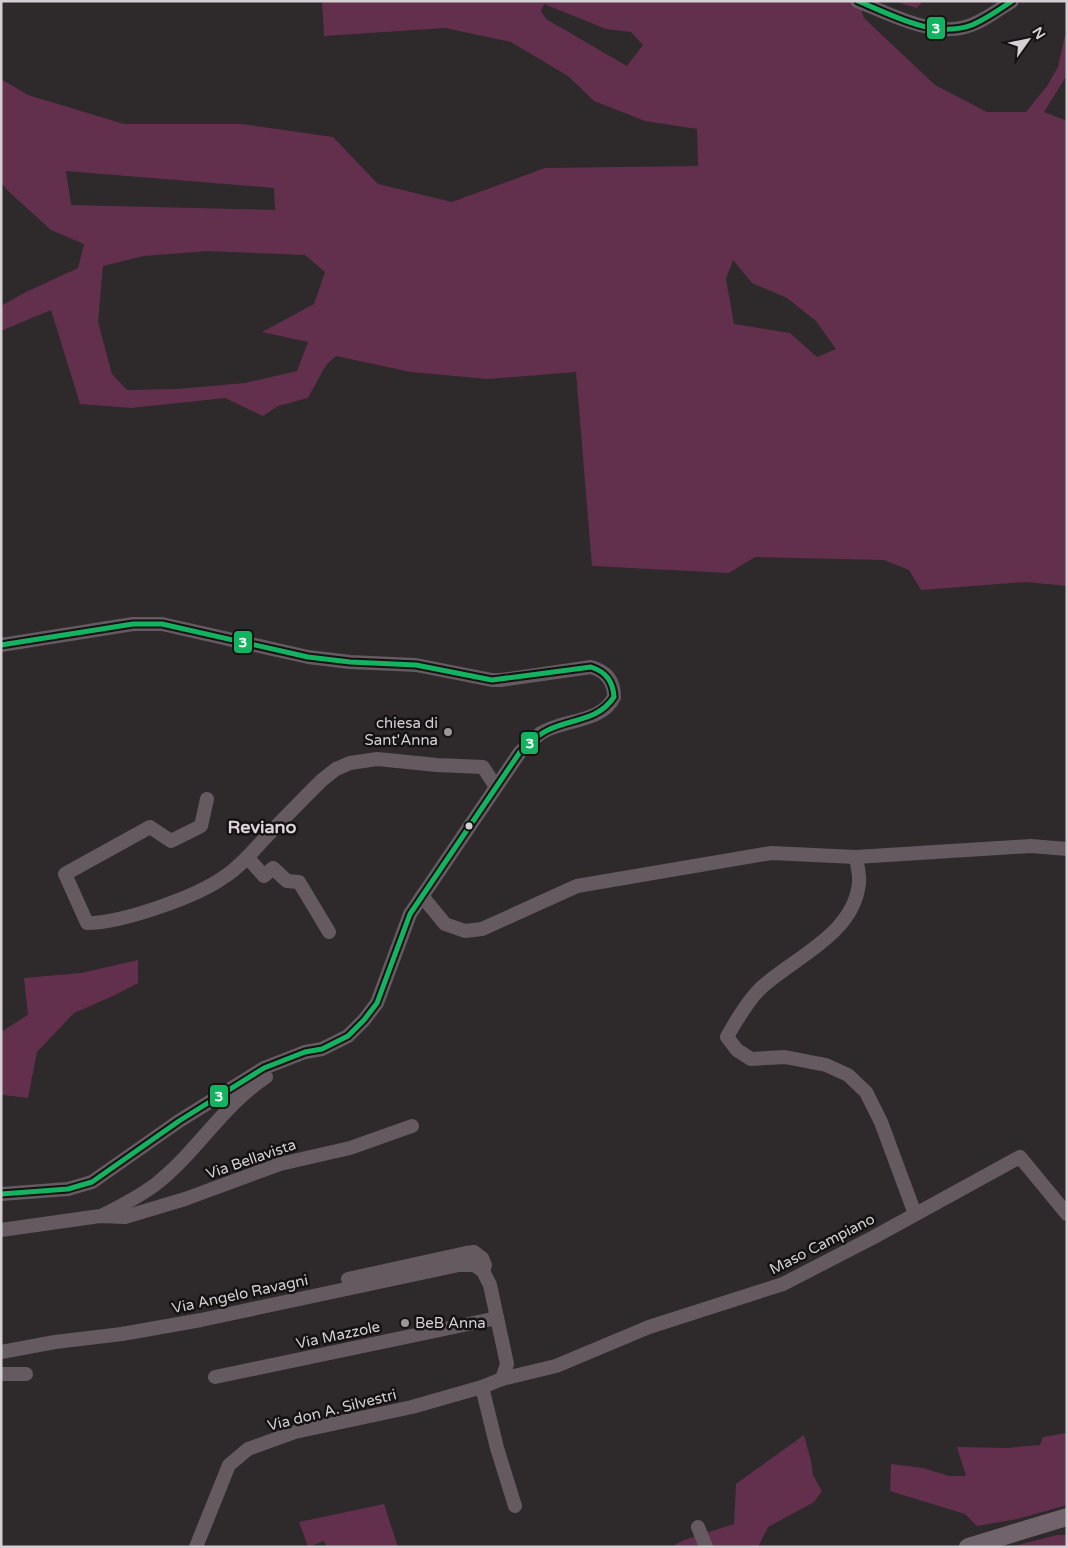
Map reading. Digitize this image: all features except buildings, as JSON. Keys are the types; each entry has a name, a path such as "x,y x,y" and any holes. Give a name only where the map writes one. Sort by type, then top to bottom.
{"main road":[{"path":"968,1547 1067,1517"}],"street":[{"path":"857,1 930,28 946,30 965,27 1012,1"},
{"path":"1,645 133,624 162,624 308,657 350,662 416,665 492,680 591,667 606,674 612,682 614,697 606,709 542,733 520,752 410,914 377,1003 348,1036 322,1049 304,1052 264,1068 179,1121 92,1182 68,1188 1,1194"},
{"path":"207,799 201,826 171,841 150,827 64,874 87,923 96,923 142,913 200,891 225,877 322,780 336,768 350,763 377,759 483,767 496,787"},
{"path":"422,896 445,924 465,931 482,929 577,886 771,853 856,857 1031,846 1067,849"},
{"path":"247,857 264,876 273,868 287,881 299,882 329,932"},
{"path":"856,857 859,883 854,904 839,926 812,950 761,988 734,1024 727,1037 737,1050 751,1059 785,1057 826,1065 848,1075 866,1092 881,1122 915,1214"},
{"name":"Via Bellavista","path":"100,1216 123,1205 156,1184 238,1100 268,1075 276,1063"},
{"name":"Via Bellavista","path":"1,1230 100,1216 125,1217 185,1199 280,1164 350,1148 412,1126"},
{"name":"Maso Campiano","path":"502,1379 556,1366 649,1328 783,1284 874,1237 1020,1157 1067,1214"},
{"path":"348,1279 466,1252 474,1252 482,1258 485,1265 483,1271 490,1284 498,1318 507,1364 502,1379"},
{"name":"Via Angelo Ravagni","path":"1,1352 201,1320 459,1265 474,1266 483,1271"},
{"name":"Via Mazzole","path":"215,1377 498,1318"},
{"path":"1,1374 26,1374"},
{"name":"Via don A. Silvestri","path":"196,1547 229,1464 248,1449 295,1432 412,1407 482,1387 502,1379"},
{"path":"482,1387 497,1448 515,1506"},
{"path":"698,1527 706,1547"}],"shaded area":[{"path":"322,1 858,1 864,18 935,85 987,112 1026,112 1047,86 1058,67 1067,33 1067,75 1044,112 1067,121 1067,586 1026,582 921,590 909,570 884,560 755,557 729,573 592,566 576,372 488,379 411,372 336,356 326,365 308,398 278,406 263,416 225,398 131,408 80,404 51,310 1,331 1,306 78,268 84,244 51,230 7,190 1,182 1,79 28,95 124,124 242,124 333,137 378,184 452,202 545,168 698,166 697,129 645,121 594,101 568,76 511,42 445,28 324,36","holes":["544,4 606,29 631,32 643,45 627,66 546,19 541,11","66,171 274,188 275,210 71,205","207,251 305,255 325,272 314,304 262,332 308,342 297,371 245,383 177,389 127,390 112,374 98,322 103,266 144,256","733,260 752,283 787,298 816,321 836,349 817,357 790,333 734,324 726,279"]},
{"path":"893,1 923,1 917,8"},
{"path":"138,960 138,983 74,1013 37,1052 28,1098 3,1095 1,1098 1,1032 28,1015 24,978 81,973"},
{"path":"1067,1433 1067,1505 1017,1519 977,1526 965,1514 890,1491 891,1464 923,1468 949,1476 966,1476 957,1447 1006,1448 1040,1445 1043,1437"},
{"path":"804,1435 813,1475 822,1491 814,1502 768,1527 758,1547 671,1547 684,1540 734,1524 736,1484"},
{"path":"384,1504 398,1547 327,1547 324,1541 308,1547 299,1522"},
{"path":"1057,1535 1067,1535 1067,1547 1010,1547"}],"transit line":[{"name":"3","path":"858,1 914,23 943,29 958,29 972,25 1012,1"},
{"name":"3","path":"1,645 133,624 162,624 308,657 350,662 416,665 492,680 591,667 605,674 612,686 614,697 600,711 544,732 520,752 410,914 377,1003 348,1036 322,1049 305,1052 264,1068 179,1121 92,1182 68,1189 1,1194"}],"place":[{"name":"chiesa di Sant'Anna","path":"448,732"},
{"name":"BeB Anna","path":"405,1323"}],"district":[{"name":"Reviano","path":"262,827"}]}
